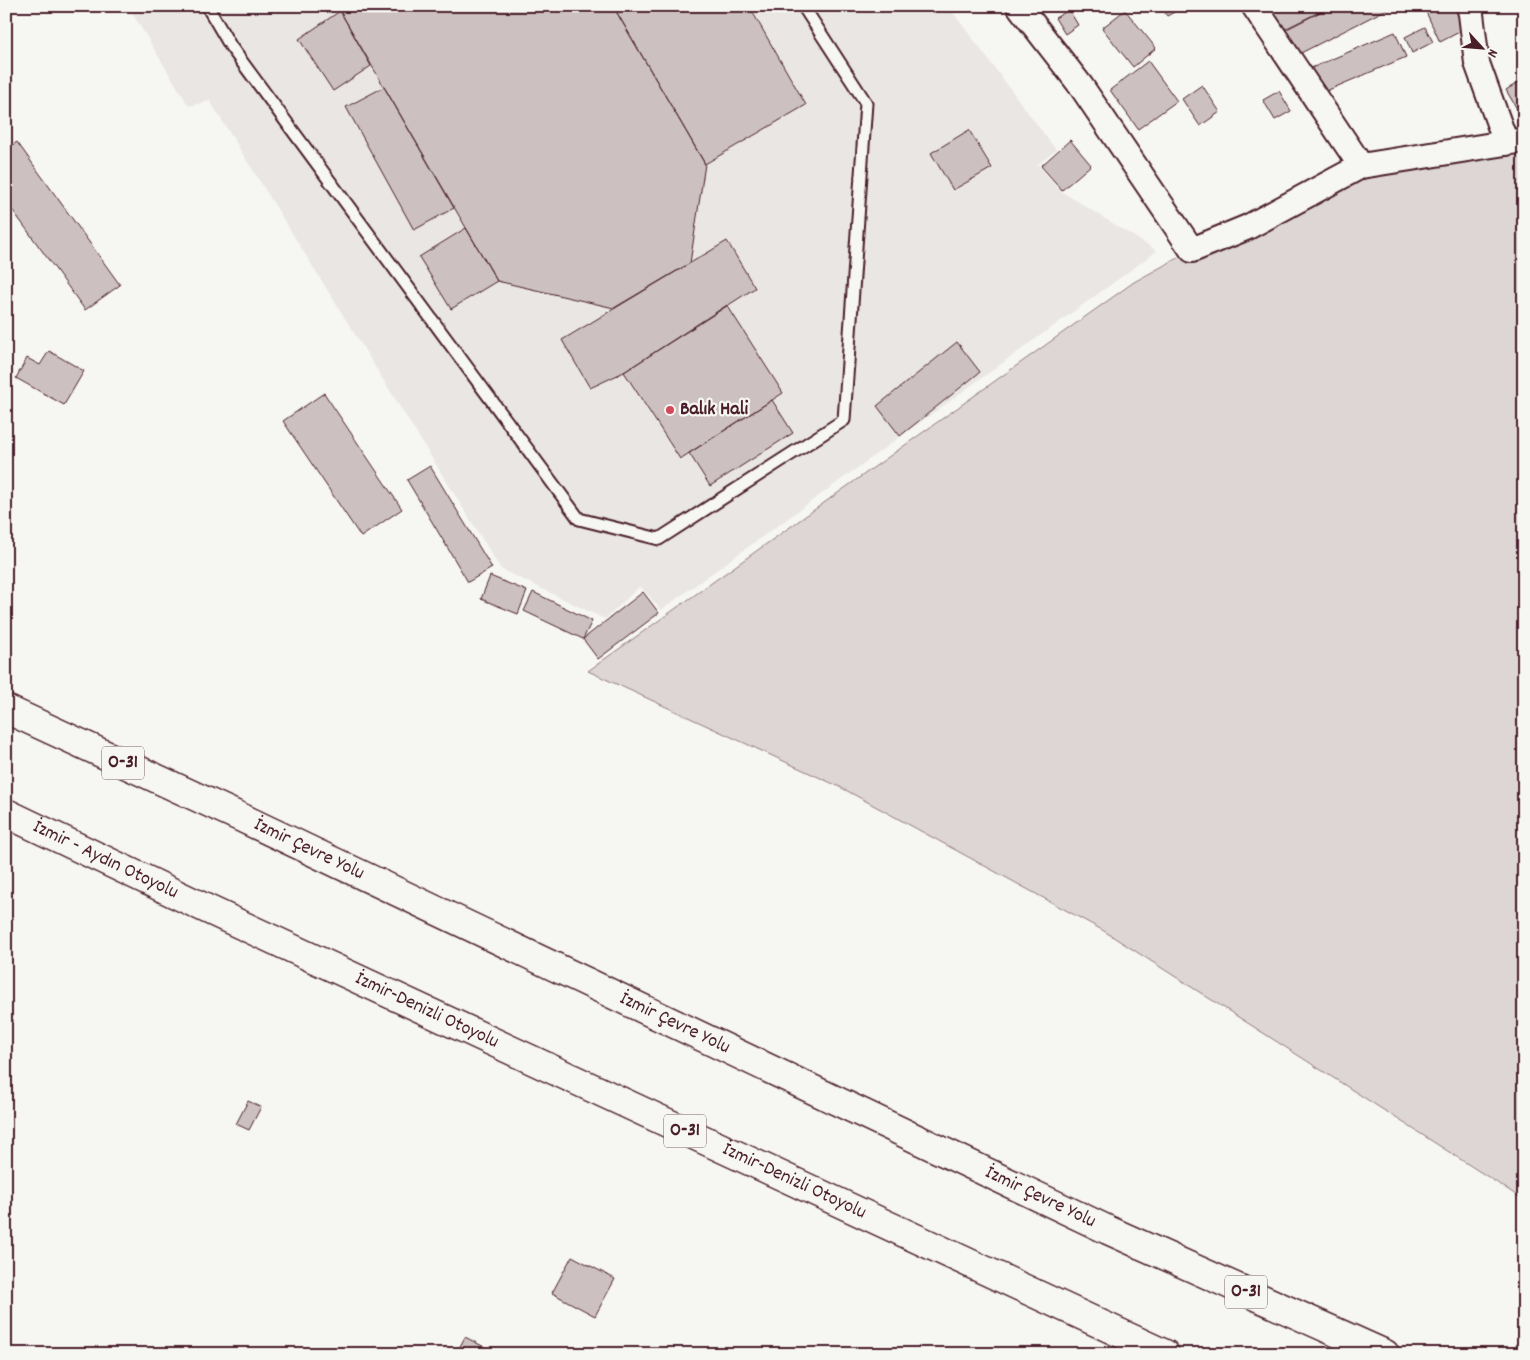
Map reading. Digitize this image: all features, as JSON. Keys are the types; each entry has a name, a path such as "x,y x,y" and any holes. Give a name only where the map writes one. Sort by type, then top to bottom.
{"highway":[{"name":"İzmir Çevre Yolu","path":"6,709 240,817 1108,1230 1385,1354"},
{"name":"İzmir - Aydın Otoyolu","path":"6,813 205,908"},
{"name":"İzmir-Denizli Otoyolu","path":"205,908 1165,1354"}],"street":[{"path":"1019,6 1082,86 1192,250 1248,227 1361,166 1515,141 1477,63 1469,6"},
{"path":"1254,6 1361,166"}],"lane":[{"path":"207,6 231,47 578,519 659,539 844,420 866,103 803,6"}],"shaded area":[{"name":"Balık Hali","path":"128,6 948,6 1056,150 1038,164 1059,190 1157,251 661,610 640,586 605,619 501,569 210,101 189,106"},
{"path":"1524,140 1524,1200 1104,931 840,787 588,671 1134,282 1192,250 1361,166"}],"building":[{"path":"341,6 613,6 705,164 690,263 614,308 497,281 340,11"},
{"path":"613,6 749,6 806,105 705,164"},
{"path":"1162,6 1185,6 1167,16"},
{"path":"1268,6 1331,6 1281,31"},
{"path":"1332,6 1391,7 1295,56 1283,31"},
{"path":"1437,6 1457,6 1467,28 1440,42 1426,12"},
{"path":"1069,10 1078,25 1065,34 1055,18"},
{"path":"1125,10 1156,48 1133,67 1102,28"},
{"path":"340,11 371,66 333,91 299,39"},
{"path":"1425,27 1433,42 1412,53 1405,37"},
{"path":"1395,32 1406,57 1319,94 1309,69"},
{"path":"1148,61 1177,101 1138,129 1110,90"},
{"path":"1524,79 1524,112 1520,114 1506,90"},
{"path":"1202,85 1220,112 1200,126 1182,99"},
{"path":"384,87 454,208 414,230 346,107"},
{"path":"1279,91 1291,111 1275,120 1263,100"},
{"path":"969,130 992,168 953,190 931,153"},
{"path":"1070,140 1091,165 1062,190 1041,166"},
{"path":"17,142 120,285 85,310 6,201 6,150"},
{"path":"466,228 497,281 451,309 419,257"},
{"path":"727,241 755,288 624,372 590,388 562,340"},
{"path":"727,305 783,393 680,459 624,372"},
{"path":"957,342 980,372 900,436 877,406"},
{"path":"49,351 84,371 64,405 16,378 27,358 40,365"},
{"path":"324,393 402,509 361,537 283,421"},
{"path":"772,400 793,433 710,486 689,453"},
{"path":"430,466 492,568 468,582 407,480"},
{"path":"490,576 527,591 518,614 481,599"},
{"path":"533,592 592,621 583,639 524,611"},
{"path":"643,592 659,613 598,659 583,639"},
{"path":"248,1101 261,1107 249,1130 236,1124"},
{"path":"572,1256 615,1279 595,1316 552,1293"},
{"path":"465,1337 498,1354 456,1354"}],"place":[{"name":"Balık Hali","path":"670,410"}]}
